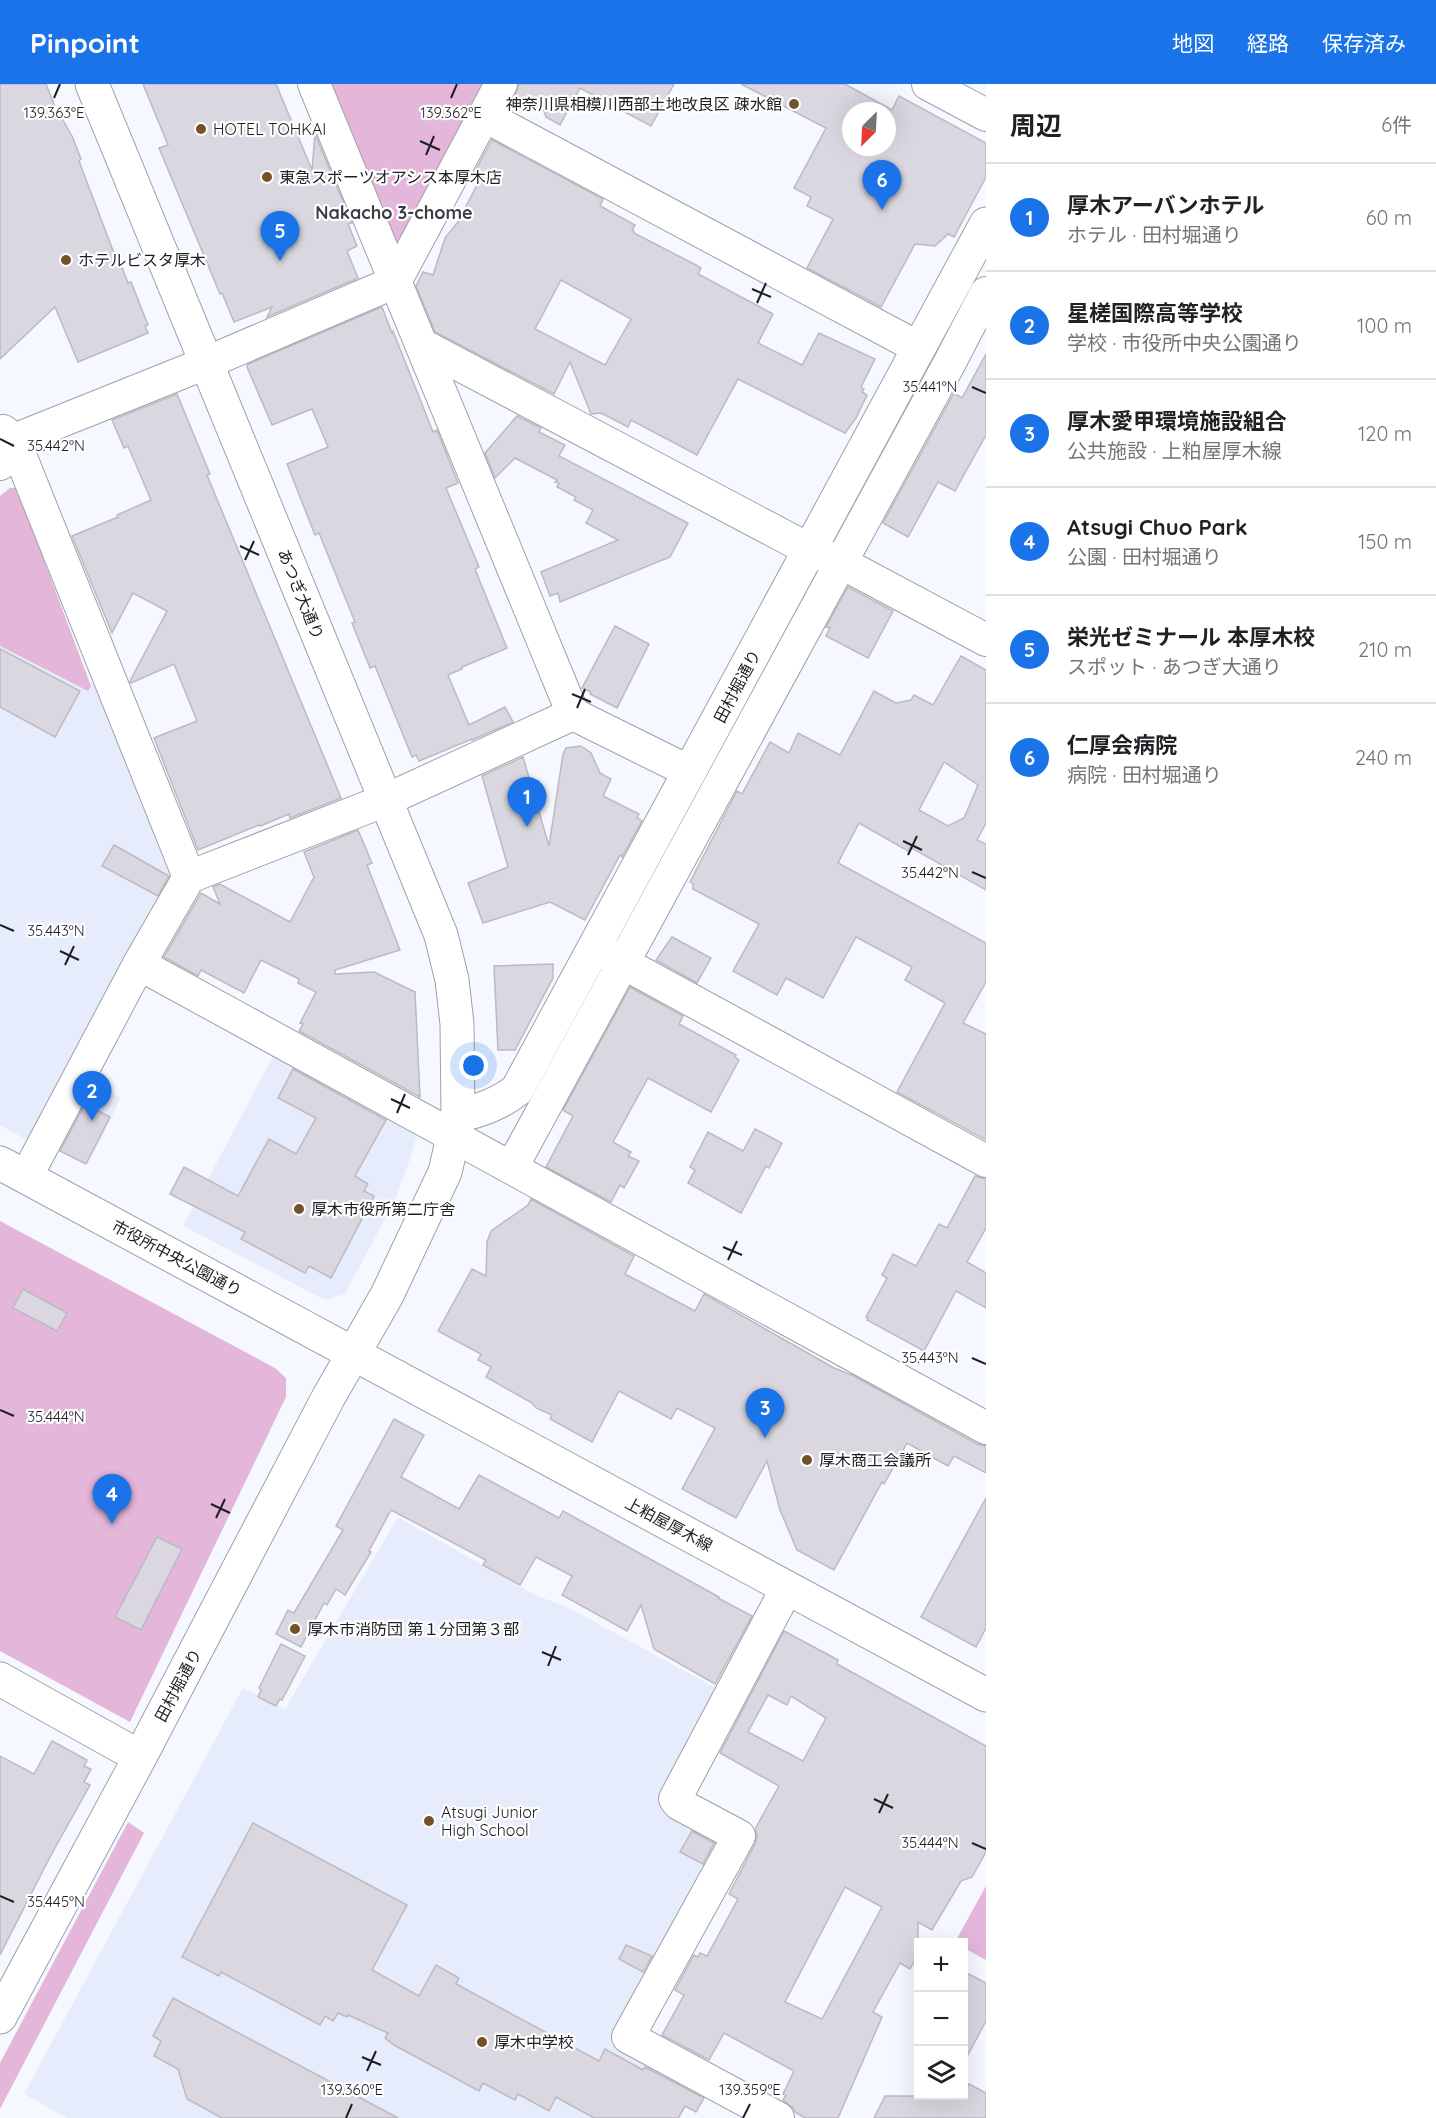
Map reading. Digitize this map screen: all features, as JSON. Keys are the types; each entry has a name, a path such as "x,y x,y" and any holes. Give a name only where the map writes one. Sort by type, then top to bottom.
{"street":[{"name":"あつぎ大通り","path":"92,84 441,934 452,980 457,1024 456,1126"},
{"path":"314,84 573,714 690,772"},
{"path":"189,877 5,444 206,363 395,282 501,84"},
{"path":"928,84 986,115"},
{"path":"485,116 919,348"},
{"name":"田村堀通り","path":"0,2017 140,1758 328,1398 387,1294 445,1172 456,1126 502,1102 517,1090 986,224"},
{"path":"512,1167 950,364 986,293"},
{"path":"422,345 810,550 840,562 986,640"},
{"path":"13,1170 139,964 189,877 386,800 573,714"},
{"path":"594,948 986,1161"},
{"path":"139,964 456,1126 512,1167 986,1428"},
{"name":"市役所中央公園通り","path":"13,1170 353,1353"},
{"name":"上粕屋厚木線","path":"353,1353 986,1695"},
{"path":"778,2118 628,2037 739,1836 679,1804 675,1799 787,1588"},
{"path":"0,1679 140,1758"}],"shaded area":[{"path":"326,84 486,84 402,242 391,242"},
{"path":"10,488 17,488 91,686 88,691 0,646 0,496"},
{"path":"0,645 88,690 98,672 177,869 27,1140 0,1125"},
{"path":"278,1047 420,1123 395,1200 345,1294 325,1300 183,1226"},
{"path":"92,1083 121,1098 91,1158 62,1144"},
{"path":"0,1221 275,1368 286,1378 286,1397 130,1722 0,1651"},
{"name":"Atsugi Junior High School","path":"398,1517 535,1595 569,1608 723,1692 660,1805 715,1837 718,1849 611,2045 695,2090 680,2118 67,2118 24,2094 243,1688 285,1709"},
{"path":"128,1822 144,1833 0,2109 0,2063"},
{"path":"986,1886 986,1960 968,1950 968,1938 957,1938"}],"building":[{"path":"0,84 46,84 72,136 81,159 79,161 120,269 122,267 128,283 131,282 148,325 145,326 148,333 78,362 55,307 0,359"},
{"path":"143,84 276,84 312,170 315,134 352,223 348,224 357,246 347,251 358,278 267,317 272,307 234,322 159,148 168,145"},
{"path":"519,84 674,84 651,126 580,88 560,125 546,117 544,111 515,95"},
{"path":"741,84 845,84 878,102 842,102 842,156 896,156 896,102 899,96 986,143 986,177 954,237 948,234 935,246 915,244 881,307 807,268 833,219 807,206 811,197 794,188 826,128"},
{"path":"492,140 603,199 600,206 635,225 632,230 634,233 696,265 701,268 698,274 773,314 758,343 802,365 819,333 875,359 861,387 864,389 862,392 867,395 856,418 845,433 738,379 697,455 631,420 628,427 601,413 591,414 570,362 554,394 435,332 416,286 423,272 433,275 445,238 458,222 480,179 473,175","holes":["561,280 631,319 605,365 535,329"]},
{"path":"382,307 433,432 437,430 458,483 446,488 479,567 475,569 507,648 448,675 469,725 505,707 513,722 419,761 416,755 412,757 375,666 370,668 352,623 355,622 319,533 315,535 287,464 328,447 312,409 272,425 247,367 248,364"},
{"path":"986,354 986,435 955,491 938,482 908,537 883,523 954,393 962,398"},
{"path":"177,394 210,474 207,475 341,798 290,818 289,814 198,850 154,738 197,721 174,664 131,683 130,681 167,611 133,593 112,633 72,536 151,500 128,446 124,448 112,420"},
{"path":"517,416 541,428 539,432 565,445 559,456 688,523 670,557 560,602 558,593 550,596 541,572 618,540 586,523 593,510 574,500 576,497 557,487 559,483 555,482 557,480 515,458 495,478 485,453"},
{"path":"848,587 893,611 868,658 826,636 830,628 826,627"},
{"path":"615,626 649,644 617,708 582,688"},
{"path":"0,649 80,691 55,737 0,707"},
{"path":"961,656 986,670 986,823 977,840 986,844 986,890 910,847 908,851 859,823 838,863 986,943 986,982 963,1023 986,1034 986,1140 897,1092 945,1003 905,980 912,967 856,937 823,998 786,978 777,995 733,971 759,924 693,889 693,884 690,882 737,791 742,794 770,742 789,753 798,733 840,755 874,691 896,703 911,700 914,695 933,705","holes":["944,762 978,785 964,818 948,826 919,810"]},
{"path":"581,746 591,753 600,773 611,779 603,796 639,814 637,818 642,821 622,857 620,855 585,920 550,902 483,923 468,883 508,867 482,776 523,757 549,846 563,754 566,748"},
{"path":"358,830 372,863 367,865 400,950 335,970 335,974 374,972 415,992 420,1097 299,1031 303,1024 300,1023 316,992 298,983 299,979 261,960 244,993 201,970 198,976 164,957 201,893 220,904 213,887 220,884 290,922 314,877 304,852"},
{"path":"114,845 169,876 158,896 102,866"},
{"path":"672,937 711,958 697,983 656,960"},
{"path":"553,964 553,978 515,1050 498,1050 494,966"},
{"path":"630,987 683,1016 679,1024 736,1055 735,1057 739,1060 711,1112 648,1078 613,1142 631,1152 628,1156 639,1161 624,1188 620,1185 611,1202 546,1167 573,1116 563,1110"},
{"name":"厚木市役所第二庁舎","path":"293,1069 386,1120 355,1176 368,1184 364,1191 374,1196 331,1278 309,1266 305,1273 241,1239 245,1232 170,1194 184,1167 238,1196 269,1139 296,1154 316,1118 278,1098"},
{"path":"85,1104 110,1117 86,1164 60,1151"},
{"path":"755,1129 782,1143 769,1168 766,1166 741,1213 688,1183 695,1170 690,1167 708,1132 743,1151"},
{"path":"975,1176 986,1179 986,1228 967,1262 986,1273 986,1308 956,1291 924,1351 867,1320 866,1317 887,1278 882,1275 893,1254 916,1266 939,1224 947,1228"},
{"path":"531,1199 634,1256 625,1274 695,1311 704,1294 834,1368 854,1376 977,1444 986,1446 986,1473 954,1456 948,1466 907,1443 884,1484 882,1482 834,1570 797,1550 780,1510 767,1461 736,1518 682,1489 715,1428 677,1408 671,1419 619,1391 592,1442 550,1419 552,1415 536,1408 532,1403 486,1377 491,1367 478,1360 481,1354 438,1331 472,1269 486,1276 487,1242 491,1231 528,1205"},
{"path":"23,1289 67,1313 57,1331 13,1308"},
{"path":"394,1419 424,1435 401,1477 459,1509 479,1475 559,1518 563,1511 752,1616 715,1684 654,1649 641,1605 627,1631 562,1595 572,1576 536,1557 520,1585 483,1565 486,1560 391,1510 369,1551 371,1552 345,1595 336,1589 327,1605 324,1603 301,1647 276,1634 288,1610 294,1613 343,1530 336,1526"},
{"path":"986,1498 986,1628 976,1647 921,1617"},
{"path":"157,1537 182,1549 141,1630 115,1617"},
{"path":"784,1631 838,1660 837,1664 986,1746 986,1852 972,1877 961,1881 932,1930 918,1922 918,1938 914,1938 914,1962 910,1969 900,1963 873,2012 882,2017 838,2118 805,2118 795,2112 783,2100 786,2095 783,2094 794,2071 724,2033 709,2060 662,2035 684,1995 675,1990 694,1955 698,1957 700,1953 707,1956 738,1899 729,1894 755,1844 757,1836 755,1829 779,1786 720,1753","holes":["768,1695 787,1705 791,1696 826,1718 803,1761 748,1732","845,1887 882,1907 822,2019 785,2002"]},
{"path":"281,1644 305,1656 282,1700 280,1699 276,1706 258,1697 261,1690 259,1688"},
{"path":"52,1741 87,1760 84,1766 91,1769 84,1782 90,1785 0,1955 0,1756 34,1774"},
{"path":"253,1823 407,1905 372,1970 419,1996 436,1965 459,1978 456,1984 599,2061 605,2049 643,2070 645,2067 704,2098 696,2112 685,2106 678,2118 594,2118 556,2097 549,2111 518,2094 515,2100 483,2083 479,2091 394,2045 385,2038 388,2033 348,2015 347,2017 338,2013 333,2021 325,2016 320,2025 221,1972 219,1976 182,1957"},
{"path":"692,1831 714,1843 703,1864 680,1852"},
{"path":"626,1945 652,1956 643,1972 619,1959"},
{"path":"968,1974 986,1983 986,2021 968,2055"},
{"path":"173,1998 398,2118 222,2118 187,2099 178,2069 154,2056 161,2041 153,2036"},
{"path":"969,2084 986,2093 986,2118 874,2118 885,2096 914,2096 914,2100 968,2100"}],"place":[{"name":"神奈川県相模川西部土地改良区 疎水館","path":"794,104"},
{"name":"HOTEL TOHKAI","path":"201,129"},
{"name":"東急スポーツオアシス本厚木店","path":"267,177"},
{"name":"仁厚会病院","path":"882,210"},
{"name":"ホテルビスタ厚木","path":"66,260"},
{"name":"栄光ゼミナール 本厚木校","path":"280,261"},
{"name":"厚木アーバンホテル","path":"527,827"},
{"name":"星槎国際高等学校","path":"92,1121"},
{"name":"厚木市役所第二庁舎","path":"299,1209"},
{"name":"厚木愛甲環境施設組合","path":"765,1438"},
{"name":"厚木商工会議所","path":"807,1460"},
{"name":"Atsugi Chuo Park","path":"112,1524"},
{"name":"厚木市消防団 第１分団第３部","path":"295,1629"},
{"name":"Atsugi Junior High School","path":"429,1821"},
{"name":"厚木中学校","path":"482,2042"}],"district":[{"name":"Nakacho 3-chome","path":"394,212"}]}
